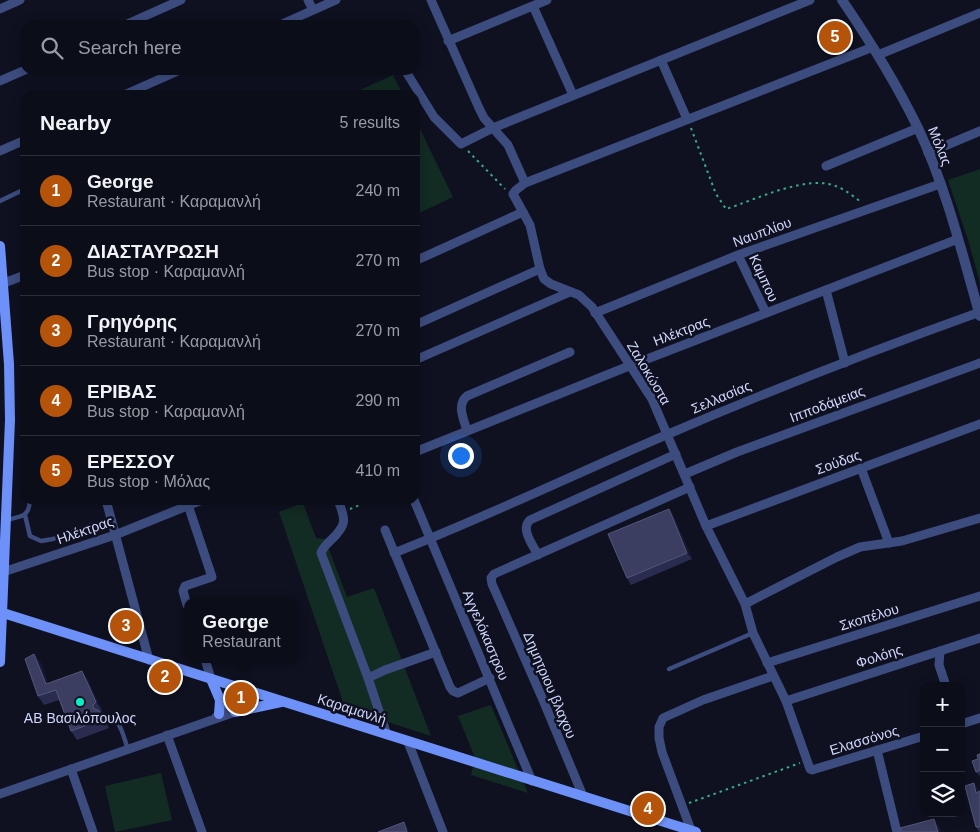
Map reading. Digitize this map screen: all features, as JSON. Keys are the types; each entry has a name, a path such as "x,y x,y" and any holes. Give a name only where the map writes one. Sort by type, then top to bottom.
{"main road":[{"path":"0,246 9,364 10,420 0,662"},
{"name":"Καραμανλή","path":"1,613 583,796 669,828 693,831"},
{"path":"211,679 218,694 220,707 217,717"},
{"path":"235,712 284,702"}],"street":[{"path":"0,9 20,0"},
{"path":"136,20 180,0"},
{"path":"308,0 313,10"},
{"path":"291,20 336,0"},
{"path":"431,0 484,118 508,145 525,183"},
{"path":"448,40 547,0"},
{"path":"420,94 434,117 461,144 493,128 810,0"},
{"name":"Μόλας","path":"842,0 876,51 918,128 940,184 980,313"},
{"path":"533,6 574,95"},
{"path":"420,323 540,269 534,238 524,212 513,194 525,183 687,119 980,13"},
{"path":"661,60 687,119"},
{"path":"0,81 20,72"},
{"path":"135,90 169,75"},
{"path":"408,75 417,90"},
{"path":"826,166 918,128"},
{"path":"928,153 980,131"},
{"path":"0,151 20,142"},
{"name":"Ναυπλίου","path":"596,313 738,255 940,184"},
{"path":"420,259 524,212"},
{"name":"Ηλέκτρας","path":"420,450 629,366 958,239"},
{"name":"Καμπου","path":"738,255 766,313"},
{"name":"Ζαλοκώστα","path":"540,269 544,278 551,284 578,295 592,307 629,366 648,392 706,526 745,604 753,633 786,701 806,761 812,770"},
{"path":"4,283 20,277"},
{"path":"826,290 845,362"},
{"path":"420,358 570,292"},
{"name":"Σελλασίας","path":"394,553 431,539 667,434 751,399 845,362 980,313"},
{"path":"467,431 461,406 467,396 570,352"},
{"name":"Ιπποδάμειας","path":"685,474 737,452 980,363"},
{"name":"Σούδας","path":"706,526 980,424"},
{"path":"676,454 530,520 526,524 525,529 538,555 690,486"},
{"path":"861,468 890,543"},
{"path":"107,505 149,660"},
{"name":"Ηλέκτρας","path":"3,572 115,535 181,505"},
{"path":"185,598 183,592 185,586 212,577 186,505"},
{"path":"340,505 345,520 343,527 323,548 321,553 368,678 387,735"},
{"name":"Αγγελόκαστρου","path":"416,505 532,781"},
{"path":"745,604 851,551 872,544 890,543 926,535 980,518"},
{"path":"385,530 450,687 458,693 490,678"},
{"name":"Δημητριου βλαχου","path":"538,555 494,574 491,578 492,584 583,796"},
{"name":"Σκοπέλου","path":"767,663 980,596"},
{"name":"Φολόης","path":"786,701 980,638"},
{"path":"940,651 938,665 944,682"},
{"path":"368,678 436,652"},
{"path":"206,663 211,679"},
{"path":"693,831 662,752 659,726 663,718 703,700 773,676"},
{"path":"0,794 235,712 246,700 248,690"},
{"path":"217,717 248,690"},
{"path":"965,723 980,718"},
{"path":"167,735 202,832"},
{"name":"Ελασσόνος","path":"812,770 920,737"},
{"path":"408,742 444,832"},
{"path":"877,750 897,832"},
{"path":"71,769 93,832"}],"lane":[{"path":"0,201 20,191"},
{"path":"5,521 25,515 30,510 30,505"},
{"path":"25,515 30,536 41,541 54,539 92,525"},
{"path":"668,669 753,633"},
{"path":"103,715 112,716 118,722 128,749"}],"path":[{"path":"687,119 716,194 726,209 780,189 825,183 838,187 871,209"},
{"path":"461,144 504,189 513,194"},
{"path":"343,511 359,505"},
{"path":"682,805 806,761"}],"green space":[{"path":"393,75 400,90 360,90"},
{"path":"420,129 453,197 420,213"},
{"path":"980,169 980,283 948,180"},
{"path":"298,505 304,505 316,538 325,539 347,597 374,588 431,736 345,708 279,512"},
{"path":"491,705 528,793 471,775 475,758 458,716"},
{"path":"161,773 172,820 115,832 105,786"}],"building":[{"path":"669,509 687,553 627,578 608,534"},
{"name":"ΑΒ Βασιλόπουλος","path":"34,654 46,684 82,671 96,702 93,708 99,711 103,719 71,731 56,690 38,696 25,659"},
{"path":"980,754 980,770 976,772 972,761 978,759 977,755"},
{"path":"974,783 976,793 980,791 980,827 976,827 965,786"},
{"path":"934,819 938,832 902,832 900,828"},
{"path":"404,822 407,832 378,832"}],"place":[{"name":"ΕΡΕΣΣΟΥ","path":"835,37"},
{"name":"Γρηγόρης","path":"126,626"},
{"name":"ΔΙΑΣΤΑΥΡΩΣΗ","path":"165,677"},
{"name":"George","path":"241,698"},
{"name":"ΑΒ Βασιλόπουλος","path":"80,702"},
{"name":"ΕΡΙΒΑΣ","path":"648,809"}]}
